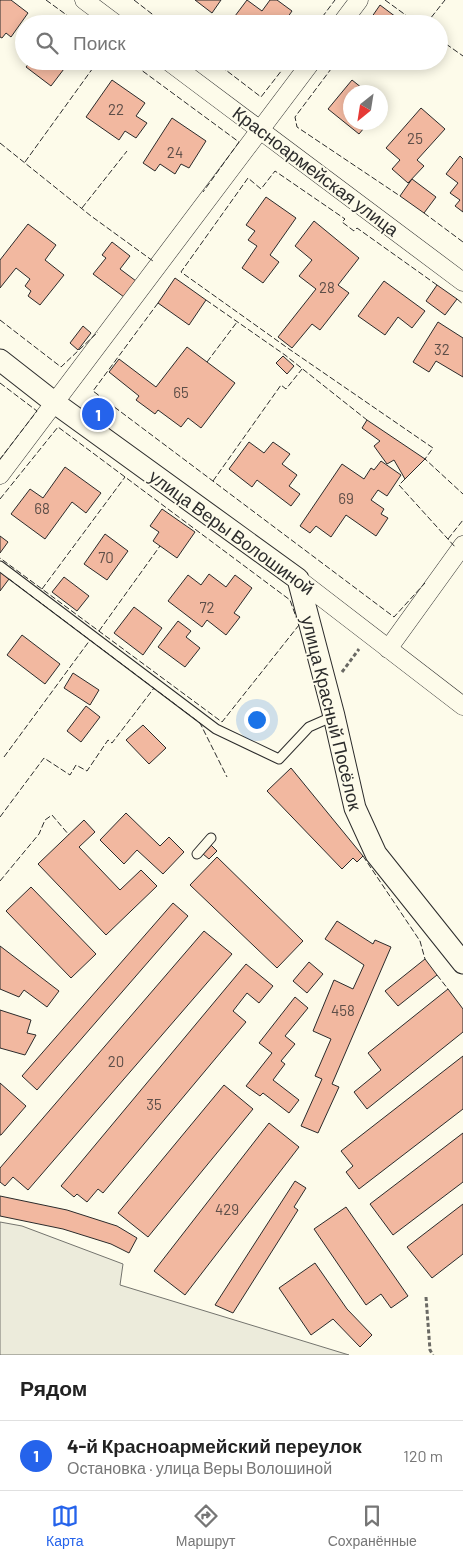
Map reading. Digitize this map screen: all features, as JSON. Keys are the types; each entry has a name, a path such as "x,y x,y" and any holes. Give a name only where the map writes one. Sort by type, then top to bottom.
{"street":[{"path":"84,0 104,15"},
{"path":"348,15 359,0"},
{"name":"Красноармейская улица","path":"180,70 463,282"},
{"path":"0,475 305,70"},
{"name":"улица Веры Волошиной","path":"0,360 298,579 463,706"},
{"path":"388,649 463,544"},
{"name":"улица Красный Посёлок","path":"298,579 334,716 355,808 376,854 463,963"}],"lane":[{"path":"0,566 216,729 279,759 309,728 334,716"},
{"path":"197,854 211,838"}],"path":[{"path":"341,674 369,634"},
{"path":"426,1297 432,1355"}],"shaded area":[{"path":"0,1222 22,1226 123,1264 120,1285 349,1355 0,1355"}],"building":[{"path":"0,0 11,0 28,13 27,15 15,15 15,31 11,37 6,33 2,38 0,37"},
{"path":"195,0 221,0 212,13"},
{"path":"247,0 262,11 270,0 277,0 292,11 289,15 236,15"},
{"path":"380,5 393,15 373,15"},
{"path":"30,70 63,70 51,86"},
{"path":"112,80 145,103 136,116 147,123 136,138 125,131 119,140 86,117"},
{"path":"352,80 358,85 348,85"},
{"path":"343,91 343,121 328,109"},
{"path":"421,108 445,129 417,160 424,166 408,183 392,169 400,160 386,148"},
{"path":"172,118 206,141 189,168 181,164 175,174 160,164 155,171 143,163"},
{"path":"354,130 362,130 359,134"},
{"path":"460,156 463,159 463,212 455,206 460,200 450,193 458,183 446,174"},
{"path":"412,179 436,197 424,213 400,196"},
{"path":"266,197 296,218 270,255 279,262 263,283 242,268 257,246 248,240 255,231 246,225"},
{"path":"314,221 359,258 338,285 349,293 320,330 312,324 292,348 278,337 316,289 299,276 312,260 295,246"},
{"path":"28,224 56,245 45,260 64,275 40,305 28,296 31,291 25,286 30,279 16,268 0,288 0,260"},
{"path":"112,242 130,256 120,269 136,281 124,297 93,274 106,258 102,255"},
{"path":"175,278 206,300 189,325 158,303"},
{"path":"384,281 425,311 412,328 398,317 385,335 358,316"},
{"path":"437,285 457,299 445,315 426,301"},
{"path":"438,322 463,338 463,377 436,361 429,372 413,362"},
{"path":"83,326 91,333 78,350 70,343"},
{"path":"187,347 235,383 201,428 188,418 181,427 158,410 155,414 136,400 139,396 109,372 119,359 156,387"},
{"path":"283,356 294,366 287,374 276,363"},
{"path":"367,420 425,459 405,479 394,460 387,464 374,446 380,441 362,428"},
{"path":"249,442 264,453 273,442 290,454 282,464 297,475 289,486 300,494 291,506 257,480 252,487 229,469"},
{"path":"381,461 401,475 387,496 378,490 371,500 384,509 381,514 388,518 376,536 346,515 331,537 316,526 310,533 300,526 342,464 364,479 371,468 374,470"},
{"path":"65,467 101,493 86,513 72,502 45,539 11,514 30,489 43,498"},
{"path":"162,509 195,532 177,558 153,541 159,532 150,526"},
{"path":"105,534 128,551 107,580 84,564"},
{"path":"0,536 8,542 0,553"},
{"path":"0,572 9,579 0,591"},
{"path":"209,574 226,587 235,575 252,588 234,613 240,617 226,635 207,620 202,627 168,601 188,575 201,585"},
{"path":"64,577 89,596 77,611 52,592"},
{"path":"134,607 162,628 143,655 114,633"},
{"path":"178,621 191,631 186,637 200,648 185,667 158,647"},
{"path":"22,635 60,664 45,684 7,655"},
{"path":"73,673 99,690 90,705 64,688"},
{"path":"86,706 100,717 81,742 67,731"},
{"path":"143,725 166,748 149,764 126,740"},
{"path":"291,768 363,856 357,862 353,858 342,869 267,791"},
{"path":"126,813 160,846 169,837 184,852 163,874 137,850 124,864 100,840"},
{"path":"84,820 95,832 79,847 120,890 141,870 157,886 106,935 38,864"},
{"path":"211,845 217,851 209,859 203,854"},
{"path":"217,857 303,941 277,968 190,885"},
{"path":"31,887 96,954 71,978 6,911"},
{"path":"173,903 188,916 37,1090 22,1076"},
{"path":"337,921 373,944 375,940 391,947 332,1084 339,1087 318,1133 301,1126 322,1079 315,1076 331,1039 313,1031 334,980 353,989 364,965 325,939"},
{"path":"204,931 232,954 28,1190 13,1177 5,1186 0,1182 0,1168"},
{"path":"0,946 59,991 47,1007 24,990 19,997 0,989"},
{"path":"425,959 437,975 398,1006 385,991"},
{"path":"309,962 323,974 307,993 293,981"},
{"path":"246,964 273,986 259,1003 247,993 233,1011 246,1022 103,1193 98,1189 87,1202 77,1194 74,1197 61,1186"},
{"path":"448,989 463,1009 463,1032 367,1109 354,1092 381,1070 368,1053"},
{"path":"295,997 308,1008 285,1036 295,1044 281,1061 285,1064 273,1080 299,1100 289,1113 263,1093 260,1096 246,1086 272,1053 259,1043"},
{"path":"0,1010 31,1020 27,1033 36,1035 25,1055 0,1048"},
{"path":"463,1056 463,1109 359,1189 346,1172 353,1166 341,1151"},
{"path":"0,1083 26,1106 1,1135 0,1135"},
{"path":"224,1085 253,1109 148,1237 118,1213"},
{"path":"269,1123 299,1147 185,1295 154,1271"},
{"path":"463,1133 463,1182 393,1235 370,1204"},
{"path":"295,1181 306,1188 294,1207 298,1210 233,1313 215,1305"},
{"path":"0,1196 67,1210 117,1226 137,1238 129,1253 111,1244 63,1229 0,1216"},
{"path":"463,1204 463,1254 432,1278 407,1247"},
{"path":"346,1207 408,1296 391,1308 381,1294 366,1305 314,1229"},
{"path":"315,1263 347,1309 372,1335 360,1347 333,1319 311,1335 279,1288"}],"fence":[{"path":"46,0 67,15"},
{"path":"134,0 153,15"},
{"path":"324,15 335,0"},
{"path":"385,0 406,15"},
{"path":"433,15 445,0"},
{"path":"448,45 463,56"},
{"path":"25,162 91,70"},
{"path":"141,70 239,142 203,192"},
{"path":"226,70 261,97 282,70"},
{"path":"330,70 295,117 297,127 400,196"},
{"path":"0,143 91,216 153,261"},
{"path":"82,208 127,151"},
{"path":"437,285 357,228 354,231 342,222 345,219 275,171 261,189 248,178 181,272 433,448 425,459 463,494"},
{"path":"424,213 463,242"},
{"path":"457,299 463,304"},
{"path":"206,300 285,355 367,420"},
{"path":"158,303 93,391 394,617 425,583"},
{"path":"0,320 61,367 98,332"},
{"path":"207,362 237,322"},
{"path":"213,481 281,385 286,389 302,369"},
{"path":"0,383 37,411 0,459"},
{"path":"0,499 58,427 290,600 299,625 222,722 0,558"},
{"path":"42,589 125,477"},
{"path":"405,479 399,485 456,548"},
{"path":"448,539 463,520"},
{"path":"99,631 160,546"},
{"path":"9,579 200,723 227,777"},
{"path":"4,757 90,640"},
{"path":"0,817 44,758 70,775 76,765 87,771 108,740 112,743 154,688"},
{"path":"0,881 39,834 45,820 52,815 69,835"},
{"path":"363,856 420,941 425,959"},
{"path":"437,975 448,989"}],"place":[{"name":"4-й Красноармейский переулок","path":"98,414"}]}
